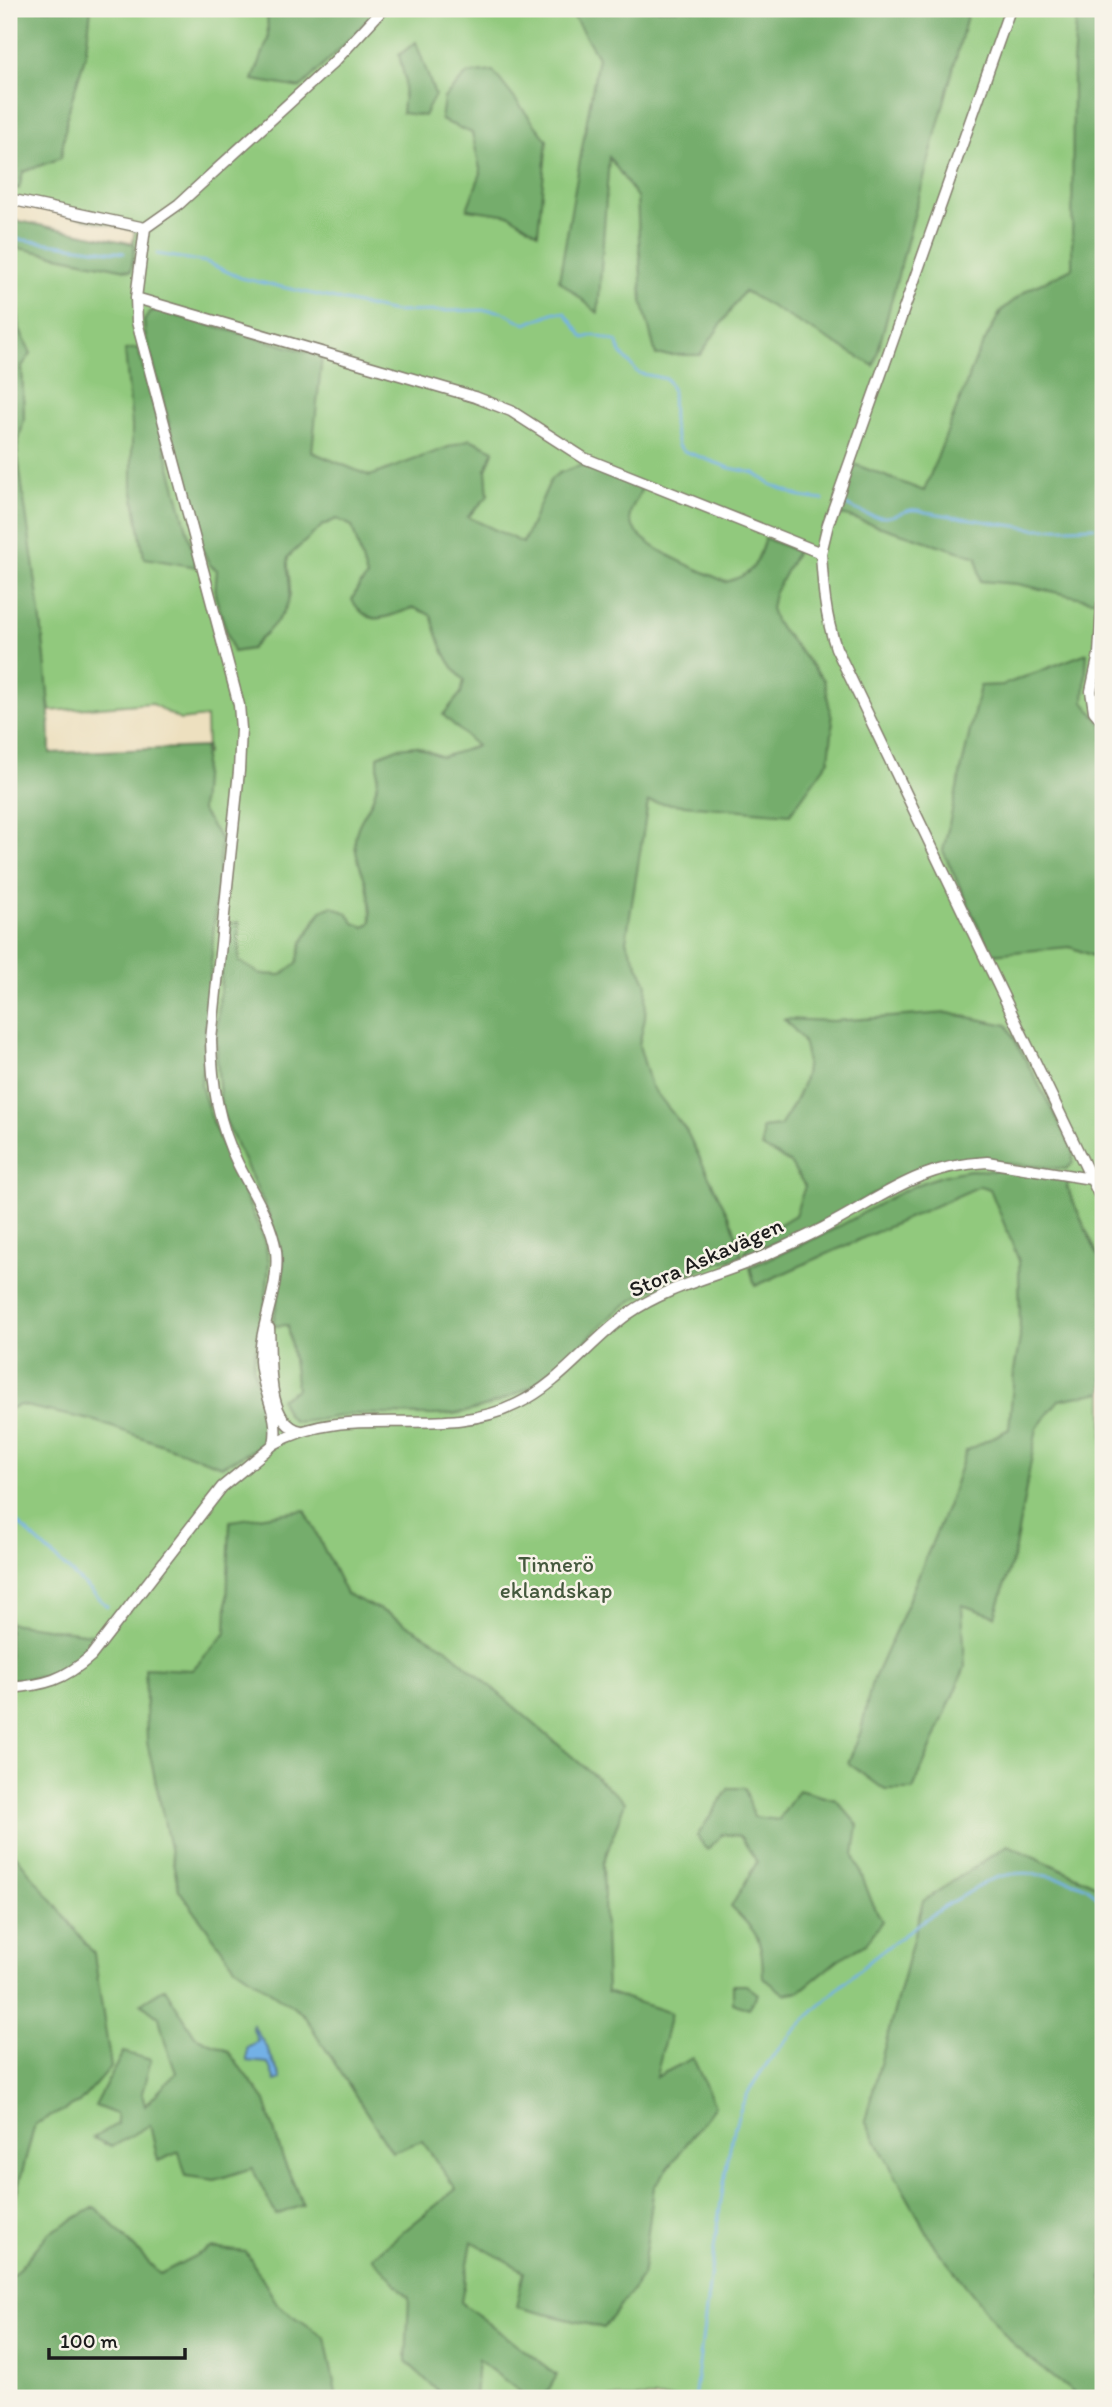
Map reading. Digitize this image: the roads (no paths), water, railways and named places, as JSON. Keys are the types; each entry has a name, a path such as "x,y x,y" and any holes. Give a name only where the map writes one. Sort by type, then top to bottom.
{"street":[{"path":"274,1444 275,1426 260,1362 276,1271 273,1236 265,1213 226,1135 216,1107 212,1072 211,1040 239,771 239,705 137,322 136,298 145,228 178,204 333,62 383,9"},
{"path":"1010,9 833,511 821,553 824,600 827,622 836,648 1097,1180 1103,1203"},
{"path":"9,199 145,228"},
{"path":"136,298 475,397 511,411 584,458 821,553"},
{"path":"1102,604 1099,654 1091,701 1094,711 1103,722"},
{"name":"Stora Askavägen","path":"9,1688 56,1680 91,1656 222,1487 274,1444 301,1431 350,1422 461,1420 499,1412 518,1404 550,1383 614,1325 644,1304 826,1227 925,1172 987,1162 1097,1180"},
{"path":"268,1319 270,1370 279,1411 288,1426 301,1431"}],"water":[{"path":"253,2025 281,2079 275,2081 268,2063 247,2061 247,2047 258,2041"}],"waterway":[{"path":"9,238 124,253"},
{"path":"157,254 206,262 241,278 394,312 491,310 503,312 526,324 555,312 565,313 584,338 594,335 617,342 621,353 638,373 667,379 672,389 673,425 678,446 684,451 730,468 755,473 770,484 801,497 823,500"},
{"path":"846,505 865,514 881,517 920,510 1035,529 1094,527"},
{"path":"9,1515 107,1606"},
{"path":"694,2398 732,2139 740,2111 755,2082 777,2051 839,1987 874,1957 942,1908 992,1879 1022,1873 1068,1880 1091,1890 1103,1906"}],"park label":[{"name":"Tinnerö eklandskap","path":"556,1577"}]}
